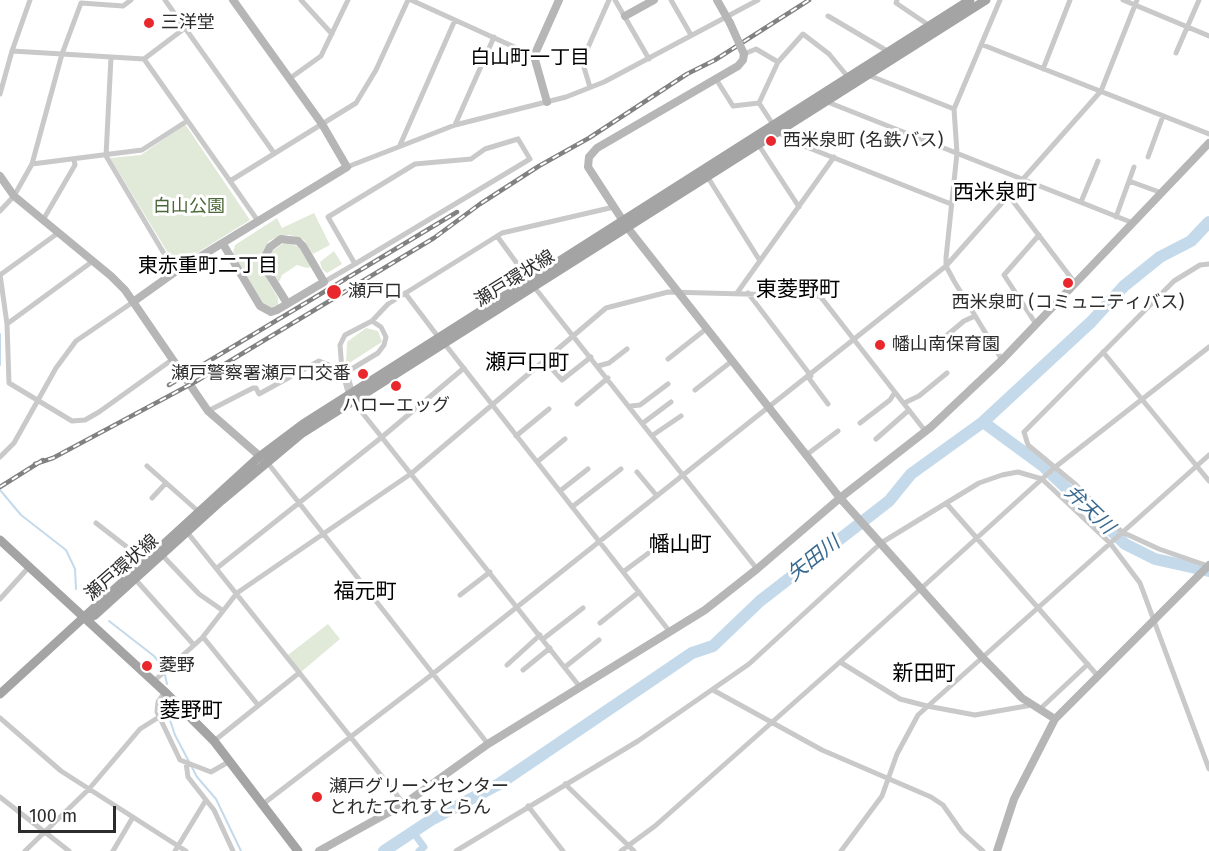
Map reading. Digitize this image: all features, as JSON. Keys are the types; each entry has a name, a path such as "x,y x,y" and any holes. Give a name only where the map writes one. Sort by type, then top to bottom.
{"main road":[{"name":"瀬戸環状線","path":"625,224 758,144 848,77 970,0"},
{"name":"瀬戸環状線","path":"0,694 85,619 93,608 199,512 263,459 301,435 352,397 776,129 986,0"},
{"name":"瀬戸環状線","path":"85,619 95,615 162,555 263,459"},
{"path":"0,540 85,619 156,679 165,692 214,741 298,851"}],"street":[{"path":"0,94 30,0"},
{"path":"0,211 14,196 32,165 62,54 82,2 123,6 131,0"},
{"path":"165,0 274,153"},
{"path":"233,0 322,124 346,167"},
{"path":"301,0 332,34"},
{"path":"289,79 321,56 348,0"},
{"path":"230,181 356,103 376,70 409,0 534,56"},
{"path":"547,102 534,56 559,0"},
{"path":"590,87 582,61 609,0"},
{"path":"615,0 649,59"},
{"path":"625,16 654,0"},
{"path":"671,0 691,35"},
{"path":"717,0 744,54"},
{"path":"0,457 14,442 56,368 76,341 175,272 346,167 454,126 547,102 590,87 649,59 691,35 729,20 758,0"},
{"path":"897,0 896,3 930,26"},
{"path":"1000,0 983,45 954,109 957,153 946,266 1002,360"},
{"path":"1043,69 1070,0"},
{"path":"1123,0 1136,2 1209,36"},
{"path":"1176,53 1199,0"},
{"path":"263,804 434,673 946,266 1101,92 1136,2"},
{"path":"828,16 889,52"},
{"path":"400,145 455,20"},
{"path":"12,51 144,59 185,28"},
{"path":"759,103 778,62 802,34 829,54 848,77"},
{"path":"454,126 494,38"},
{"path":"983,45 1209,134"},
{"path":"778,62 756,49 744,54 738,66 591,152 588,167 625,224 676,292 842,500 982,657 1036,708 1055,719"},
{"path":"111,57 106,156 175,272"},
{"path":"144,59 258,221"},
{"path":"867,75 954,109"},
{"path":"716,78 733,106 759,103"},
{"path":"825,101 1132,223"},
{"path":"759,103 782,137 951,204"},
{"path":"1148,157 1163,116"},
{"path":"32,165 142,150 187,120"},
{"path":"223,244 264,310 277,310 287,303 355,264 530,159 518,139 485,149 471,159 415,164 328,217 355,264"},
{"path":"319,851 404,804 488,744 705,610 757,569 926,432 1002,360 1209,143"},
{"path":"758,144 799,207"},
{"path":"737,293 834,157"},
{"path":"43,220 75,165 74,160"},
{"path":"1081,202 1098,161"},
{"path":"1116,217 1134,167"},
{"path":"0,176 14,196 111,276 133,302 208,411 263,459 300,502 488,744"},
{"path":"707,176 760,261"},
{"path":"1129,181 1162,193"},
{"path":"1009,196 1075,283"},
{"path":"580,687 352,397 342,370 341,339 372,321 378,312 405,293 497,236 614,207"},
{"path":"58,233 0,274 7,324 9,383 72,421 85,420 173,359"},
{"path":"1036,324 1004,275 1039,235"},
{"path":"497,236 532,284 757,569"},
{"path":"287,303 265,268 266,251 282,239 298,241 303,246 324,282"},
{"path":"7,324 93,261"},
{"path":"997,851 1014,799 1055,719 1208,566 1121,533 1055,467 1028,445 1024,432 1174,281 1200,266 1209,264"},
{"path":"156,679 203,637 237,593 412,473 606,308 676,292 820,296 926,432"},
{"path":"405,293 670,632"},
{"path":"748,293 828,404"},
{"path":"946,336 964,321 975,316"},
{"path":"352,397 348,377 350,370 378,353 384,345 386,337 381,327 372,321"},
{"path":"668,359 706,329"},
{"path":"621,851 840,662 1055,467 1209,347"},
{"path":"598,366 609,363 627,349"},
{"path":"1103,352 1209,482"},
{"path":"544,360 562,380 591,357"},
{"path":"208,411 253,388 256,388 259,394 319,361 342,370"},
{"path":"695,390 732,362"},
{"path":"217,568 382,437 464,368"},
{"path":"904,403 919,396 947,373"},
{"path":"577,404 608,378"},
{"path":"630,406 640,405 668,384"},
{"path":"860,423 890,400 895,392"},
{"path":"643,423 671,402"},
{"path":"516,436 549,409"},
{"path":"876,439 909,410"},
{"path":"653,435 681,416"},
{"path":"806,456 838,431"},
{"path":"537,462 565,439"},
{"path":"841,851 882,796 911,728 927,706 1209,455"},
{"path":"147,466 199,512"},
{"path":"560,490 588,469"},
{"path":"573,507 621,469"},
{"path":"637,472 657,496"},
{"path":"456,851 638,741 748,664 880,542 979,483 1002,474 1018,472 1043,479 1111,542 1140,583 1209,769"},
{"path":"152,498 166,483"},
{"path":"946,503 1097,675"},
{"path":"96,523 145,561"},
{"path":"187,532 404,804"},
{"path":"623,572 654,549"},
{"path":"162,555 199,594 222,610"},
{"path":"0,599 30,567"},
{"path":"460,595 490,572"},
{"path":"135,579 194,645"},
{"path":"600,623 639,592"},
{"path":"507,665 541,637 583,608"},
{"path":"203,637 258,705"},
{"path":"565,667 599,640"},
{"path":"523,670 550,648"},
{"path":"840,662 900,699 975,715 1036,708 1088,664"},
{"path":"214,741 299,673"},
{"path":"712,690 822,750 888,778 943,805 962,832 983,851"},
{"path":"165,692 158,702 159,717 176,755 186,763 211,772 230,761"},
{"path":"25,851 89,789 140,729 159,717"},
{"path":"0,718 61,771 186,851"},
{"path":"186,763 186,771 214,810 233,851"},
{"path":"565,784 634,851"},
{"path":"0,797 69,851"},
{"path":"175,851 206,800"},
{"path":"528,806 564,851"},
{"path":"113,851 133,817"}],"green space":[{"name":"白山公園","path":"185,124 250,220 176,266 110,158 141,155"},
{"path":"314,213 330,245 313,254 304,240 290,235 281,235 269,241 261,254 263,272 278,298 278,306 266,309 233,253 235,245 277,218 282,228"},
{"path":"285,242 299,247 311,267 297,265 282,275 279,282 268,265 268,254"},
{"path":"334,251 342,264 327,273 322,269 320,262"},
{"path":"366,328 378,331 382,342 346,365 347,342"},
{"path":"328,624 340,639 301,672 288,655"}],"waterway":[{"name":"矢田川","path":"384,851 431,820 499,784 692,653 713,646 760,601 889,501 911,474 983,422 1091,322 1124,286 1160,257 1191,241 1209,222"},
{"path":"0,334 0,365"},
{"name":"弁天川","path":"983,422 1043,466 1125,544 1155,559 1209,571"},
{"path":"0,490 21,515 66,550 75,569 76,589"},
{"path":"109,621 154,656 163,667 167,684"},
{"path":"167,711 175,735 197,777 216,799 241,851"},
{"path":"413,832 424,847 419,851"}],"railway":[{"path":"35,464 53,458 195,382 434,238 480,204 539,166 589,138 687,74 715,60 809,0"},
{"path":"169,385 457,212"},
{"path":"0,487 43,460"}],"place":[{"name":"三洋堂","path":"149,23"},
{"name":"西米泉町 (名鉄バス)","path":"771,141"},
{"name":"西米泉町 (コミュニティバス)","path":"1068,283"},
{"name":"瀬戸口","path":"334,292"},
{"name":"幡山南保育園","path":"880,345"},
{"name":"瀬戸警察署瀬戸口交番","path":"363,374"},
{"name":"ハローエッグ","path":"396,386"},
{"name":"菱野","path":"147,666"},
{"name":"瀬戸グリーンセンター とれたてれすとらん","path":"317,797"}],"district":[{"name":"白山町一丁目","path":"530,58"},
{"name":"西米泉町","path":"995,193"},
{"name":"東赤重町二丁目","path":"208,266"},
{"name":"東菱野町","path":"798,290"},
{"name":"瀬戸口町","path":"527,363"},
{"name":"幡山町","path":"680,545"},
{"name":"福元町","path":"365,592"},
{"name":"新田町","path":"924,674"},
{"name":"菱野町","path":"191,711"}]}
